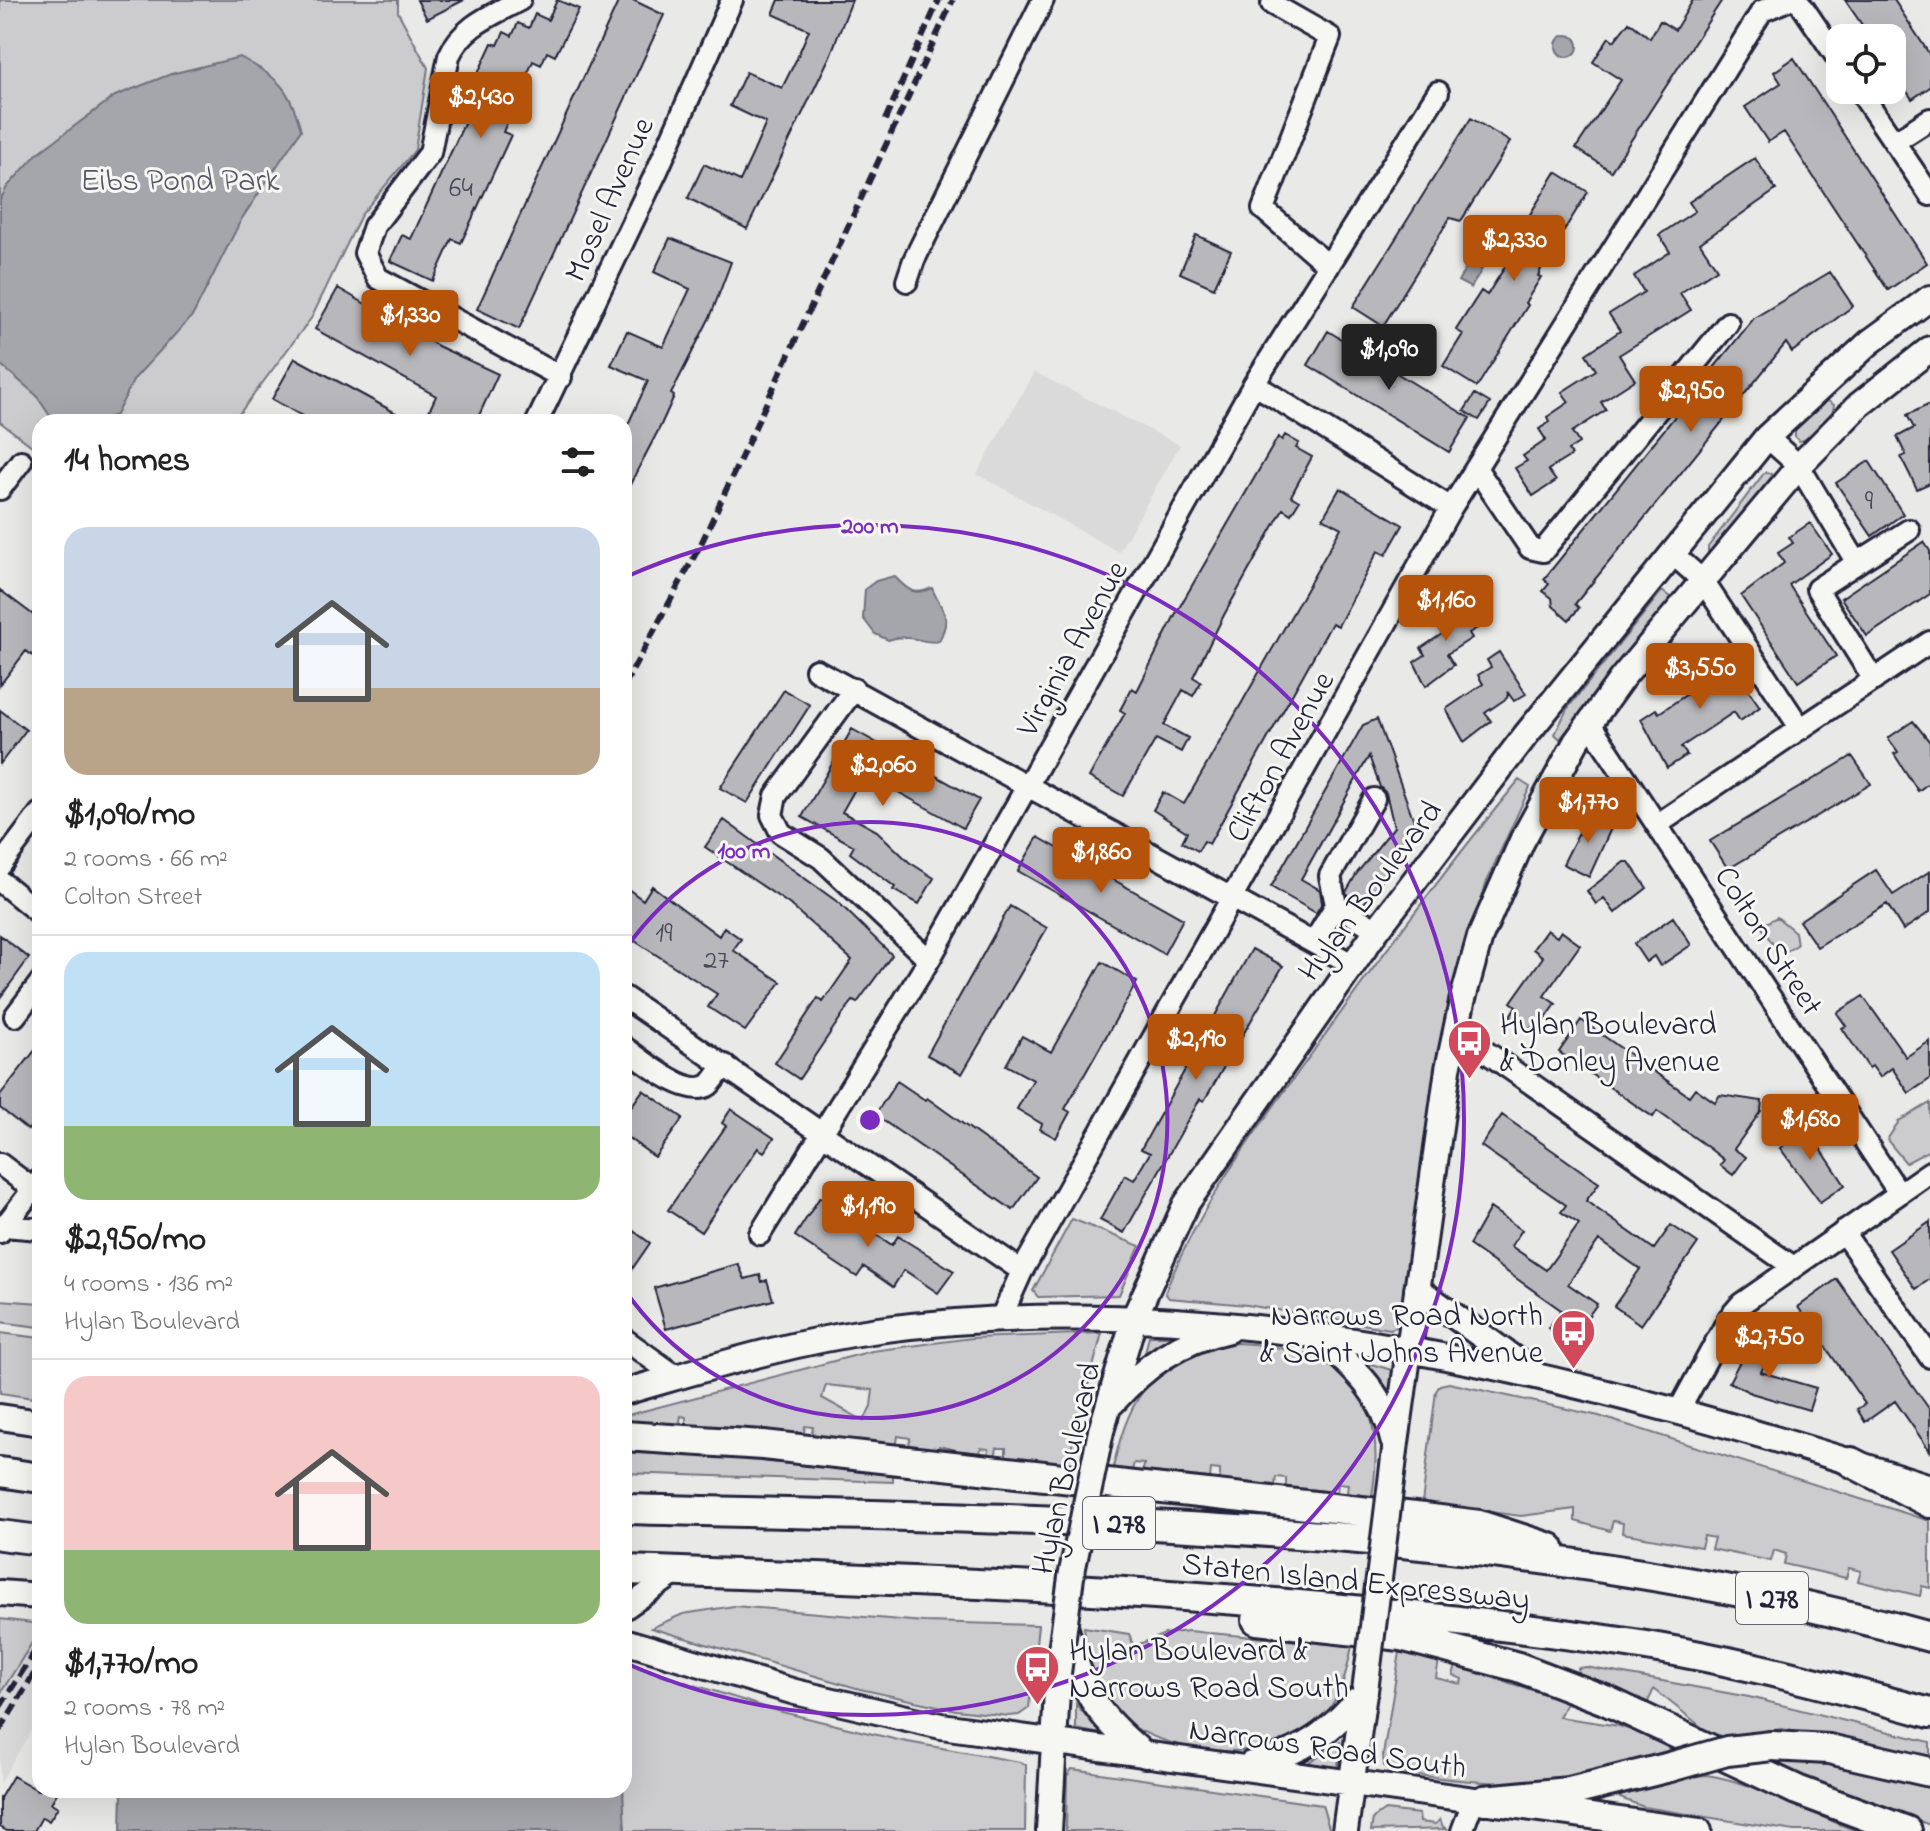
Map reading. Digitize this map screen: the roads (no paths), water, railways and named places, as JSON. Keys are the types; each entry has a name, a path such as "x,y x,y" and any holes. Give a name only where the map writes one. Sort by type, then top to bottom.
{"highway":[{"path":"632,1437 763,1445 1465,1523 1612,1567"},
{"path":"1851,1462 1930,1503"},
{"path":"0,1472 32,1477"},
{"name":"Staten Island Expressway","path":"632,1509 1226,1527 1363,1538 1612,1567 1791,1602 1930,1637"},
{"path":"0,1535 32,1540"},
{"name":"Staten Island Expressway","path":"632,1570 1120,1592 1322,1605 1609,1640 1774,1673 1930,1713"},
{"path":"1120,1592 1208,1617 1376,1631 1485,1657 1574,1687 1797,1790 1907,1831"},
{"path":"1479,1800 1569,1792 1727,1751 1772,1746 1829,1749 1930,1772"}],"main road":[{"name":"Hylan Boulevard","path":"1049,1831 1052,1742 1068,1673 1064,1623 1104,1419 1135,1316 1186,1204 1377,930 1525,736 1767,437 1870,342 1930,298"},
{"path":"1345,1831 1408,1352 1456,1031 1471,965 1490,912 1522,841 1589,722 1799,466 1859,405 1930,349"},
{"path":"1417,1289 1544,1381"},
{"path":"632,1390 828,1338 1001,1318 1135,1316 1319,1337 1544,1381 1678,1412 1930,1487"},
{"path":"1104,1419 1132,1380 1168,1351 1195,1339 1246,1327"},
{"path":"1319,1337 1370,1386 1385,1411 1395,1450"},
{"path":"0,1417 32,1422"},
{"path":"0,1593 32,1595"},
{"name":"Narrows Road South","path":"632,1643 840,1704 941,1726 1699,1831"},
{"path":"1068,1673 1096,1709 1145,1755"},
{"path":"1233,1767 1290,1754 1311,1745 1337,1724 1365,1691"}],"street":[{"path":"520,0 467,29 456,41 449,56 430,153 374,226 365,253 378,278 561,377"},
{"name":"Mosel Avenue","path":"541,414 561,377 732,0"},
{"path":"907,281 1043,0"},
{"name":"Clifton Avenue","path":"1001,1318 1022,1271 1451,508 1762,11 1788,0"},
{"path":"1798,0 1826,41"},
{"path":"1269,1 1330,37 1263,209 1329,266"},
{"name":"Virginia Avenue","path":"760,1234 820,1132 929,960 1254,384 1438,92"},
{"path":"1868,104 1894,142 1923,170 1930,195"},
{"path":"1894,142 1930,119"},
{"path":"1476,468 1530,548 1543,551 1728,323"},
{"path":"1254,384 1451,508"},
{"path":"1767,437 1799,466 1857,563"},
{"path":"0,489 21,461"},
{"path":"1874,680 1817,589 1909,530"},
{"path":"1673,554 1703,581 1801,729"},
{"path":"1658,824 1930,642"},
{"path":"816,670 1352,964"},
{"path":"854,689 776,796 772,815 781,833 821,858 929,960"},
{"name":"Colton Street","path":"1589,722 1899,1193"},
{"path":"1314,942 1336,905 1330,876 1374,799"},
{"path":"0,866 32,824"},
{"path":"0,881 32,907"},
{"path":"1336,905 1377,930"},
{"path":"15,1016 32,994"},
{"path":"632,1002 1022,1271"},
{"path":"1456,1031 1792,1266"},
{"path":"632,1052 681,1085 696,1088 708,1085 725,1065"},
{"path":"0,1164 32,1183"},
{"path":"1678,1412 1729,1318 1741,1304 1930,1172"},
{"path":"2,1229 32,1190"},
{"path":"2,1229 32,1229"},
{"path":"1843,1232 1930,1357"},
{"path":"632,1345 677,1377"},
{"path":"632,1604 678,1572"},
{"path":"1462,1831 1479,1800"}],"railway":[{"path":"885,120 939,0"},
{"path":"632,671 701,544 953,0"},
{"path":"0,1707 32,1656"},
{"path":"0,1730 32,1677"}],"place":[{"name":"Hylan Boulevard & Donley Avenue","path":"1469,1080"},
{"name":"Narrows Road North & Saint Johns Avenue","path":"1574,1371"},
{"name":"Hylan Boulevard & Narrows Road South","path":"1038,1706"}],"park label":[{"name":"Eibs Pond Park","path":"180,179"}]}
